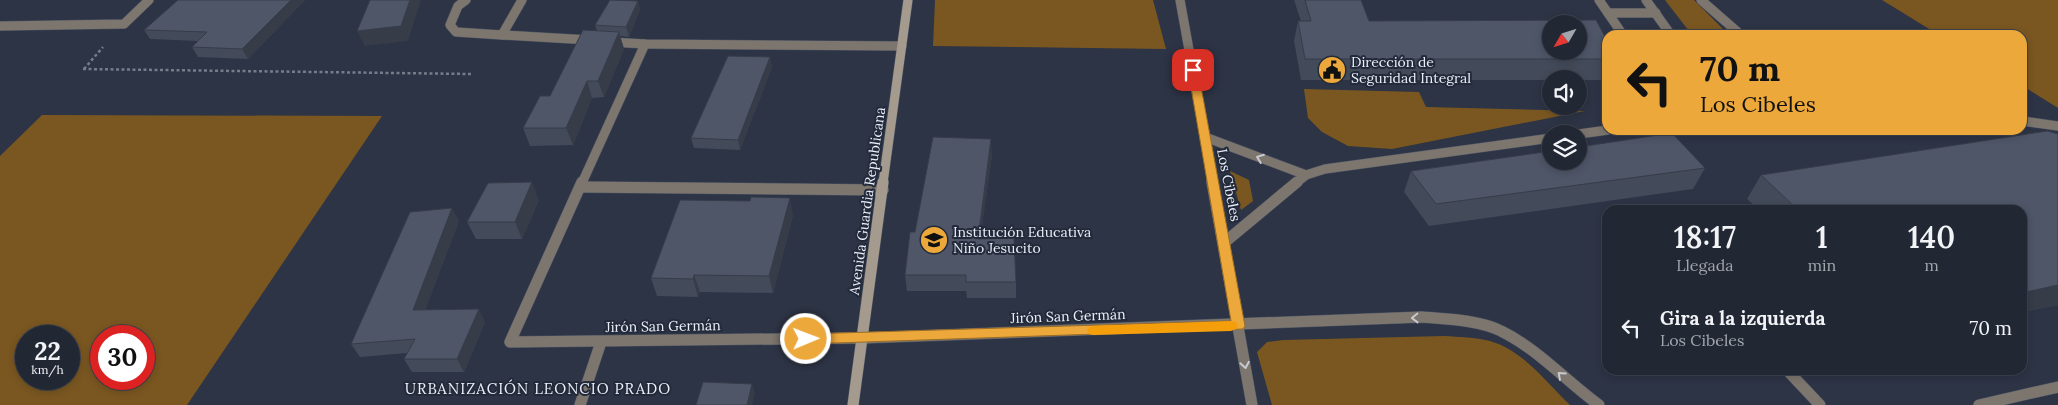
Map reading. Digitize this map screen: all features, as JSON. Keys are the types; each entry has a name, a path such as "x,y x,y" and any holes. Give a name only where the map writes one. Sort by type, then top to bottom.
{"street":[{"path":"0,26 124,24 149,0"},
{"path":"466,0 458,6 450,25 456,32 645,44 902,46"},
{"path":"502,34 522,0"},
{"name":"Avenida Guardia Republicana","path":"853,405 908,0"},
{"name":"Los Cibeles","path":"1180,0 1225,242 1252,405"},
{"path":"1599,0 1620,30"},
{"path":"1646,0 1667,30"},
{"path":"1701,0 1735,30"},
{"path":"1608,13 1656,14"},
{"path":"645,44 580,187 883,190"},
{"path":"2027,122 2058,126"},
{"path":"1587,133 1602,131"},
{"path":"1205,137 1306,175"},
{"path":"1225,242 1306,175 1325,169 1542,139"},
{"name":"Jirón San Germán","path":"580,187 510,342 862,338 1238,326 1342,319 1422,317 1464,321 1500,330 1539,355 1581,392 1600,405"},
{"path":"580,405 601,342"},
{"path":"1792,375 1820,405"},
{"path":"1979,405 2058,387"}],"path":[{"path":"83,69 471,74"}],"shaded area":[{"path":"935,0 1153,0 1166,49 933,46"},
{"path":"1665,0 1694,0 1724,30 1688,30"},
{"path":"1882,0 2058,0 2058,108 2027,89 2027,30 1931,30"},
{"path":"1304,89 1419,92 1426,107 1542,110 1542,115 1565,115 1392,149 1348,146 1322,132 1308,118"},
{"path":"42,115 382,116 187,405 0,405 0,156"},
{"path":"1230,171 1249,180 1253,201 1241,210"},
{"path":"1444,336 1490,341 1513,352 1534,368 1570,405 1272,405 1257,352 1267,342 1283,340"}],"building":[{"path":"178,0 291,0 242,49 192,47 207,32 144,30"},
{"path":"370,0 410,0 401,26 357,31"},
{"path":"610,0 638,1 626,27 595,25"},
{"path":"1305,0 1361,0 1369,21 1542,20 1542,59 1305,59 1298,21 1311,21"},
{"path":"1588,20 1596,20 1602,31 1602,59 1588,59"},
{"path":"583,30 619,32 598,81 587,81 566,128 523,128 540,96 550,96"},
{"path":"728,56 770,57 738,140 691,138"},
{"path":"2047,131 2058,134 2058,285 2027,292 2027,205 1793,205 1761,175 2027,135"},
{"path":"1659,135 1674,135 1705,168 1436,204 1411,171 1542,152 1542,170 1587,170 1587,146"},
{"path":"933,137 991,139 978,239 1014,238 1016,282 966,282 966,275 905,275 910,232 915,232"},
{"path":"532,182 515,222 467,222 488,183"},
{"path":"751,197 790,198 769,276 694,275 693,279 651,278 680,200 750,201"},
{"path":"452,208 413,310 479,309 457,359 404,359 415,339 351,344 410,212"},
{"path":"703,382 752,384 747,405 696,405"}],"slow traffic":[{"path":"1093,330 1231,326"}],"place":[{"name":"Dirección de Seguridad Integral","path":"1332,70"},
{"name":"Institución Educativa Niño Jesucito","path":"934,240"}],"district":[{"name":"URBANIZACIÓN LEONCIO PRADO","path":"538,389"}],"route":[{"path":"806,339 1238,326 1225,242 1193,70"}]}
